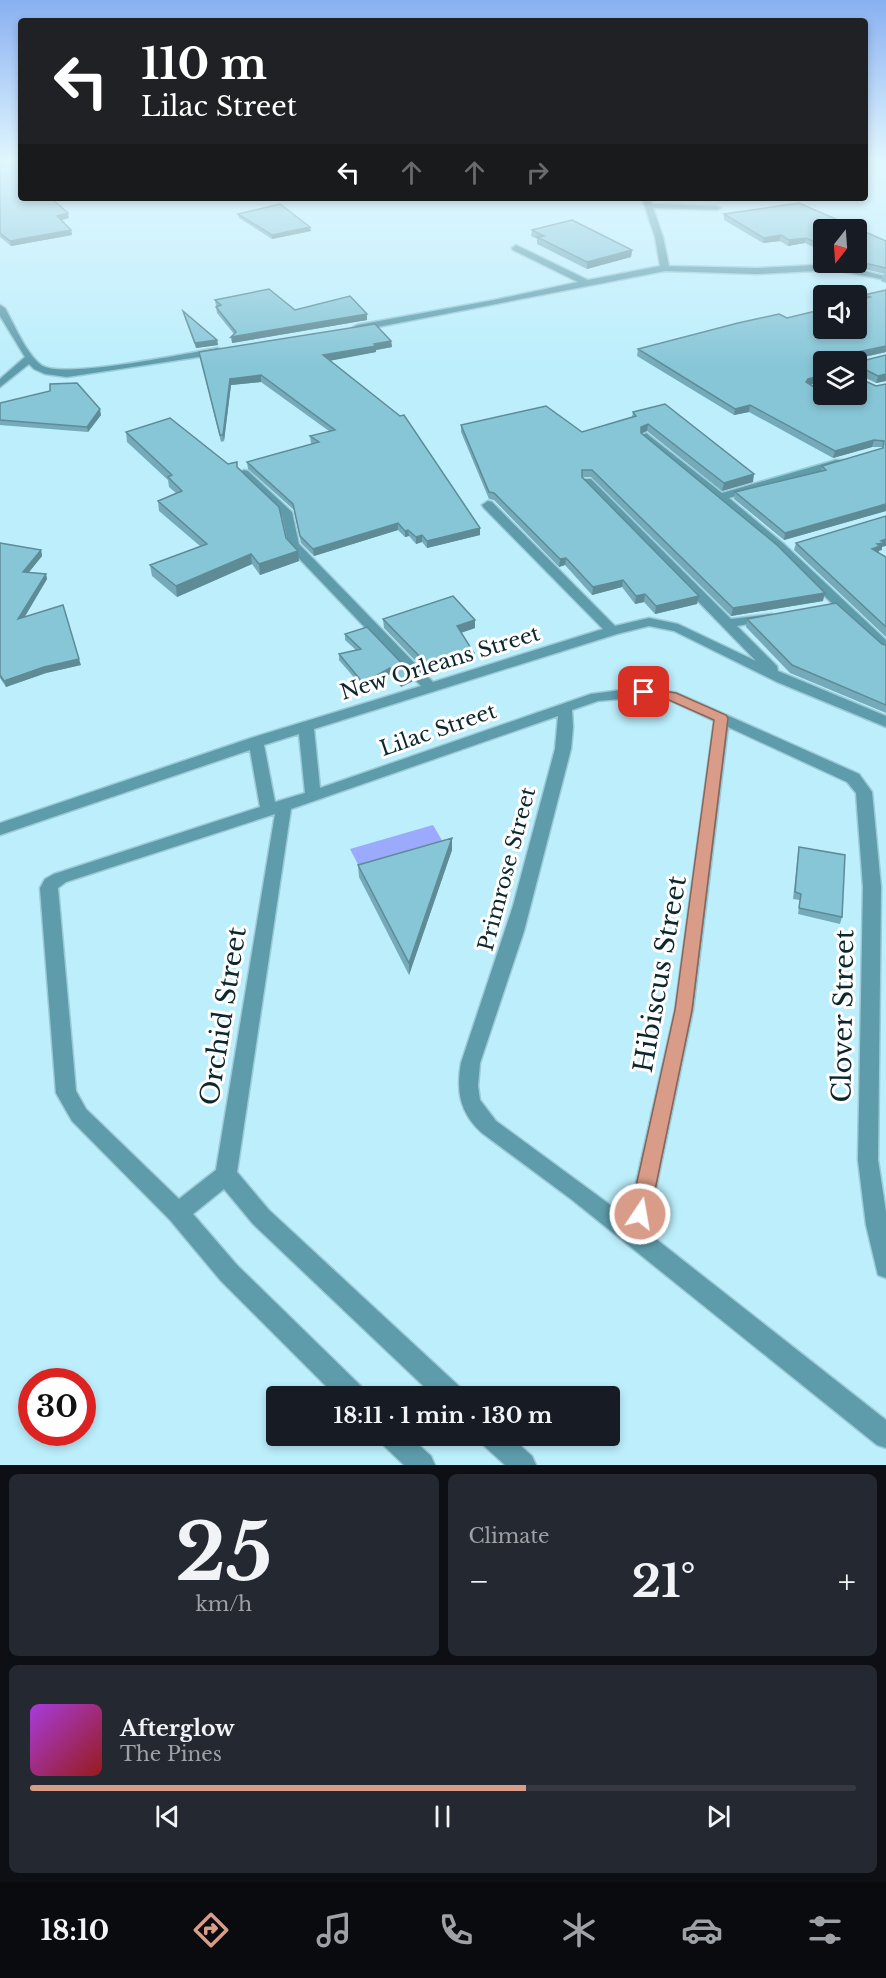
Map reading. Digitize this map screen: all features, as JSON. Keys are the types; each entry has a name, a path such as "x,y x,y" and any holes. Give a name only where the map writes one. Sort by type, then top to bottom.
{"street":[{"path":"656,229 665,268"},
{"path":"516,248 586,282"},
{"path":"344,330 494,303 586,282 665,268 757,271 836,267 881,276"},
{"path":"0,308 38,366 66,374 226,349"},
{"path":"0,384 31,357"},
{"path":"646,436 787,547 838,604 886,647"},
{"path":"721,497 855,458"},
{"path":"243,473 288,515 293,544 431,688"},
{"path":"587,481 782,679"},
{"path":"488,505 612,631"},
{"path":"816,608 838,604"},
{"path":"726,624 782,614"},
{"name":"New Orleans Street","path":"0,829 256,742 612,631 649,622 678,628 782,679 886,722"},
{"name":"Lilac Street","path":"178,1213 79,1115 66,1093 48,892 51,884 60,878 313,795 596,697 644,692 672,696 844,774"},
{"name":"Primrose Street","path":"566,709 566,726 560,759 507,957 478,1037 468,1083 471,1105 476,1116 635,1236 886,1436"},
{"name":"Hibiscus Street","path":"635,1236 684,1010 722,718"},
{"path":"306,727 313,795"},
{"name":"Orchid Street","path":"226,1175 276,807 256,742"},
{"name":"Clover Street","path":"844,774 853,778 864,792 872,887 867,1160 886,1267"},
{"path":"343,1386 229,1273 178,1213 226,1175 261,1217 440,1386"},
{"path":"402,1446 422,1465"},
{"path":"503,1446 523,1465"}],"water":[{"path":"433,825 447,849 363,874 350,849"}],"building":[{"path":"0,229 71,230 10,241 0,233"},
{"path":"263,229 299,229 272,235"},
{"path":"591,229 632,250 587,262 537,237 544,236 532,230"},
{"path":"750,229 813,229 813,241 806,238 789,240 781,235 764,238"},
{"path":"867,233 886,241 886,268 867,264"},
{"path":"269,289 295,310 350,296 367,314 231,337 236,332 216,307 221,305 215,300"},
{"path":"886,290 886,346 862,351 813,351 813,378 806,382 813,386 813,405 867,405 867,382 876,386 886,384 886,504 785,533 735,492 826,470 822,466 883,448 884,441 874,440 835,451 750,405 735,409 638,349 779,314 787,318 813,312 813,339 867,339 867,298 870,297 867,294"},
{"path":"183,311 217,340 195,343"},
{"path":"375,324 391,341 374,344 376,346 323,355 400,416 404,415 480,528 427,541 422,535 416,537 408,530 405,531 398,523 313,549 300,536 293,504 247,462 319,442 310,436 335,430 261,375 230,379 223,435 220,435 199,352"},
{"path":"886,355 886,374 878,376 867,370 867,360"},
{"path":"77,383 100,409 87,427 0,420 0,403 50,391 50,384"},
{"path":"665,404 754,474 724,483 648,424 641,427 641,433 777,545 825,593 733,608 592,470 582,470 582,477 699,596 656,606 645,594 636,596 623,580 593,587 566,558 560,559 494,493 489,492 461,425 546,406 582,432 636,416 633,412"},
{"path":"170,418 228,464 237,462 237,467 279,507 286,538 298,551 259,564 251,554 176,586 150,565 207,544 158,501 182,491 168,477 172,475 126,432"},
{"path":"886,516 886,539 881,541 884,543 877,544 880,546 872,549 886,557 886,627 796,543"},
{"path":"0,543 41,550 23,572 46,574 18,619 63,605 79,659 44,667 4,681 0,675"},
{"path":"453,596 475,620 457,626 474,653 428,665 383,619"},
{"path":"836,603 882,644 886,645 886,705 792,665 747,619"},
{"path":"367,627 413,675 400,681 390,668 363,683 339,654 361,649 345,634"},
{"path":"452,838 409,963 358,865"},
{"path":"799,847 845,855 842,917 799,908 801,894 795,892"}],"route":[{"path":"640,1214 684,1010 722,718 672,696 644,692"}]}
